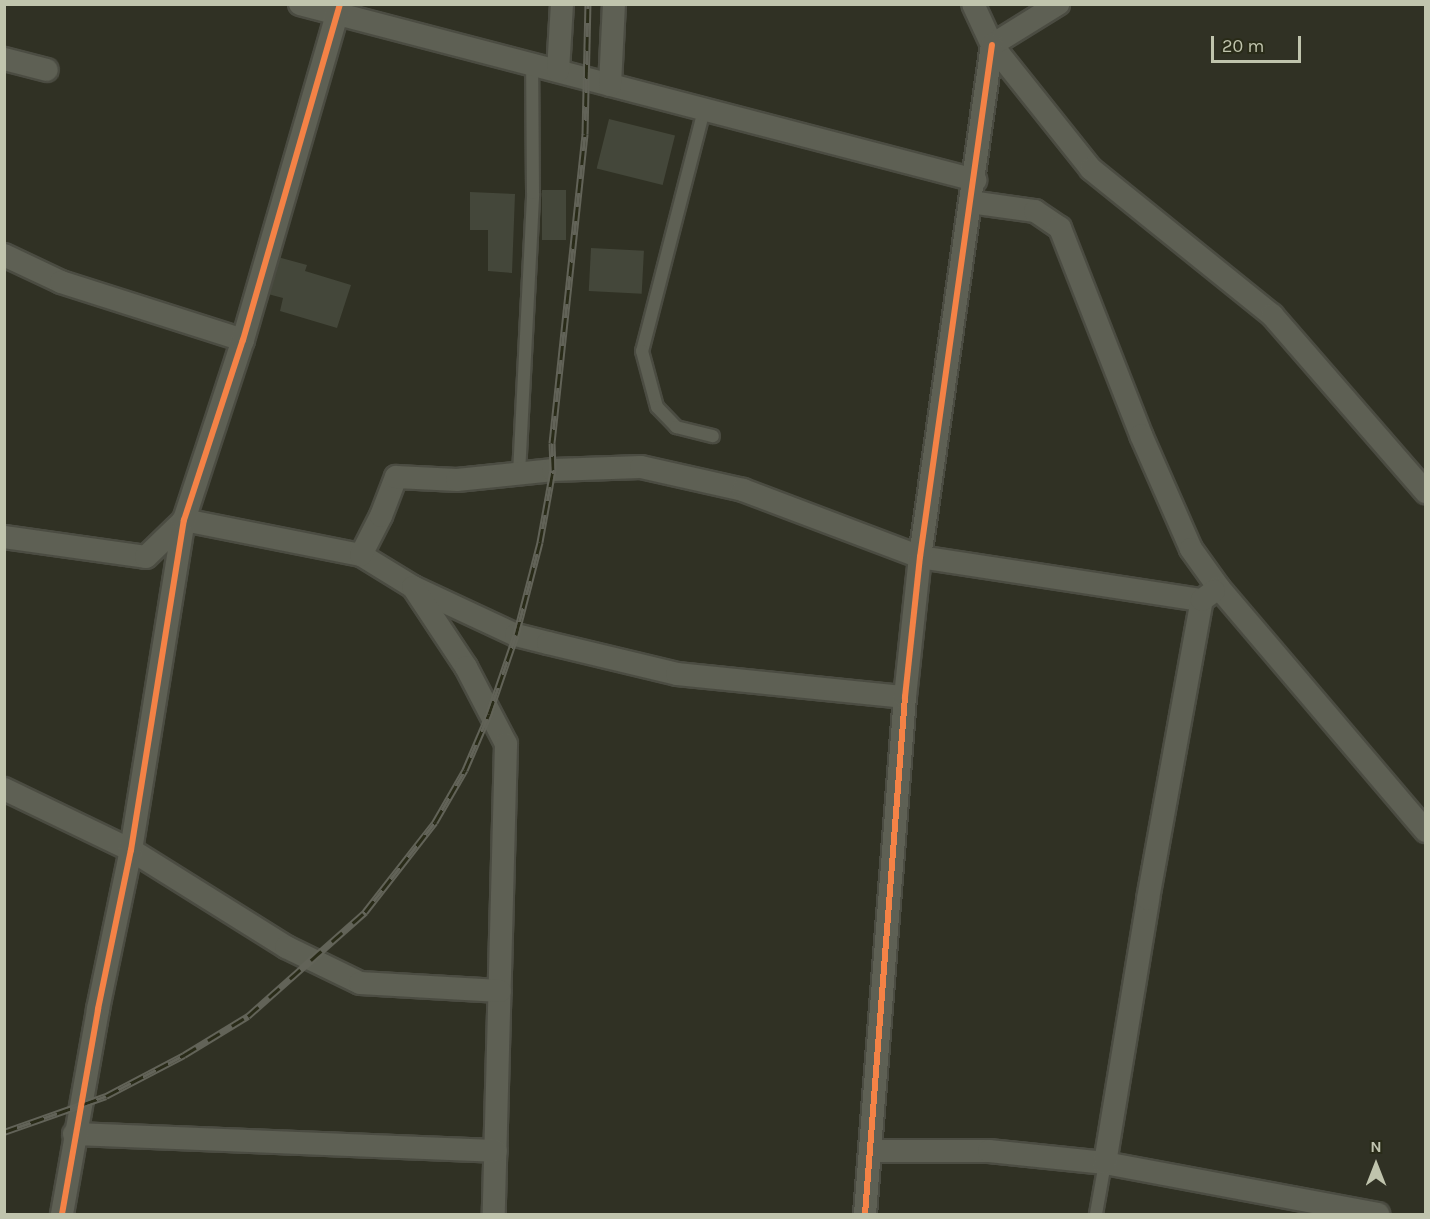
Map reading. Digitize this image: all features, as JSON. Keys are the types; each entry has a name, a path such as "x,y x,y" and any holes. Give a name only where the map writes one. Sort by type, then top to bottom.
{"street":[{"path":"300,4 338,9 532,65 975,180"},
{"path":"558,71 562,4"},
{"path":"610,85 614,4"},
{"path":"973,4 992,45 1091,169 1272,315 1425,492"},
{"path":"992,45 1058,4"},
{"path":"62,1215 74,1134 131,850 184,520 243,340 338,9"},
{"path":"866,1215 905,697 920,557 975,180 992,45"},
{"path":"4,59 47,70"},
{"path":"970,202 1035,211 1060,228 1141,435 1211,594 1425,831"},
{"path":"4,255 62,282 243,340"},
{"path":"361,555 381,516 396,477 458,480 553,470 641,467 743,490 920,557 1211,594"},
{"path":"4,537 146,557 184,520"},
{"path":"184,520 361,555 413,587 516,635 677,674 905,697"},
{"path":"413,587 466,667 506,744 494,1215"},
{"path":"1105,1163 1148,899 1211,594"},
{"path":"4,789 131,850 286,947 360,983 500,991"},
{"path":"74,1134 496,1151"},
{"path":"870,1151 989,1151 1105,1163 1378,1215"}],"lane":[{"path":"519,474 533,193 532,65"},
{"path":"704,110 642,351 657,407 676,427 713,436"},
{"path":"1096,1215 1105,1163"}],"building":[{"path":"609,119 675,135 663,185 597,168"},
{"path":"542,190 566,190 566,240 542,240"},
{"path":"470,192 515,194 512,273 488,271 488,230 470,230"},
{"path":"591,248 644,251 642,294 589,291"},
{"path":"274,256 307,265 305,271 351,285 337,328 280,311 283,298 264,293"}],"railway":[{"path":"4,1132 106,1096 184,1055 248,1016 365,912 435,822 465,770 489,714 516,635 540,542 553,470 552,443 585,134 588,4"}],"cycle path":[{"path":"62,1214 98,1009 131,850 184,520 243,340 340,4"},
{"path":"865,1214 905,697 920,557 992,45"}]}
